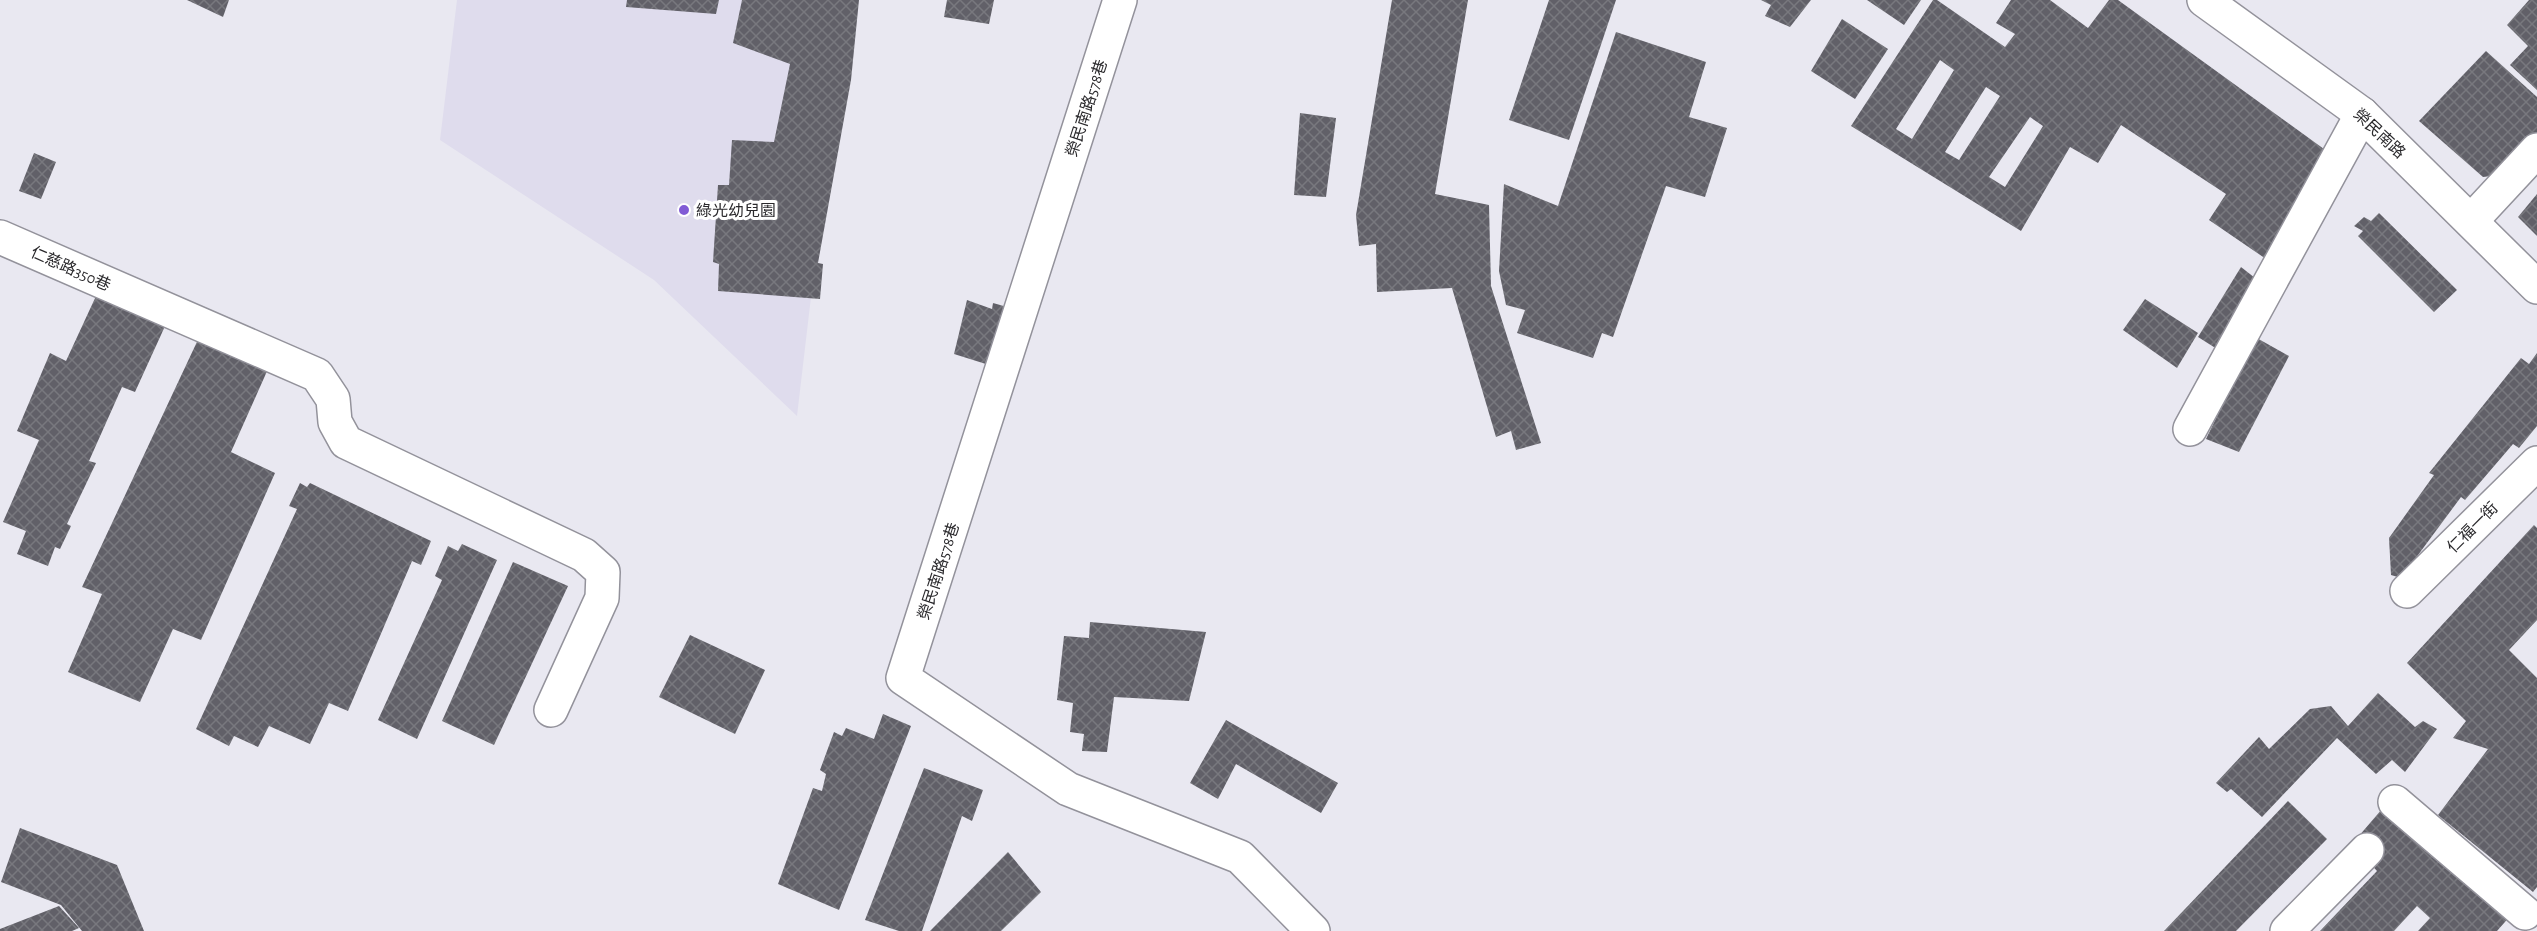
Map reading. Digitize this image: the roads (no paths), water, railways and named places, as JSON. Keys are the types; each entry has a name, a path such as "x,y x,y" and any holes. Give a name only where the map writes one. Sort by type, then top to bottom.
{"street":[{"name":"榮民南路578巷","path":"1120,0 903,678 1068,789 1240,856 1312,931"},
{"name":"榮民南路","path":"2204,0 2362,114 2537,287"},
{"path":"2190,429 2362,114"},
{"path":"2471,221 2537,150"},
{"name":"仁慈路350巷","path":"0,237 317,375 333,399 335,422 346,442 584,555 603,572 602,598 551,710"},
{"name":"仁福一街","path":"2407,591 2537,463"},
{"path":"2396,802 2524,914"},
{"path":"2287,931 2367,850"}],"place":[{"name":"綠光幼兒園","path":"684,210"}]}
